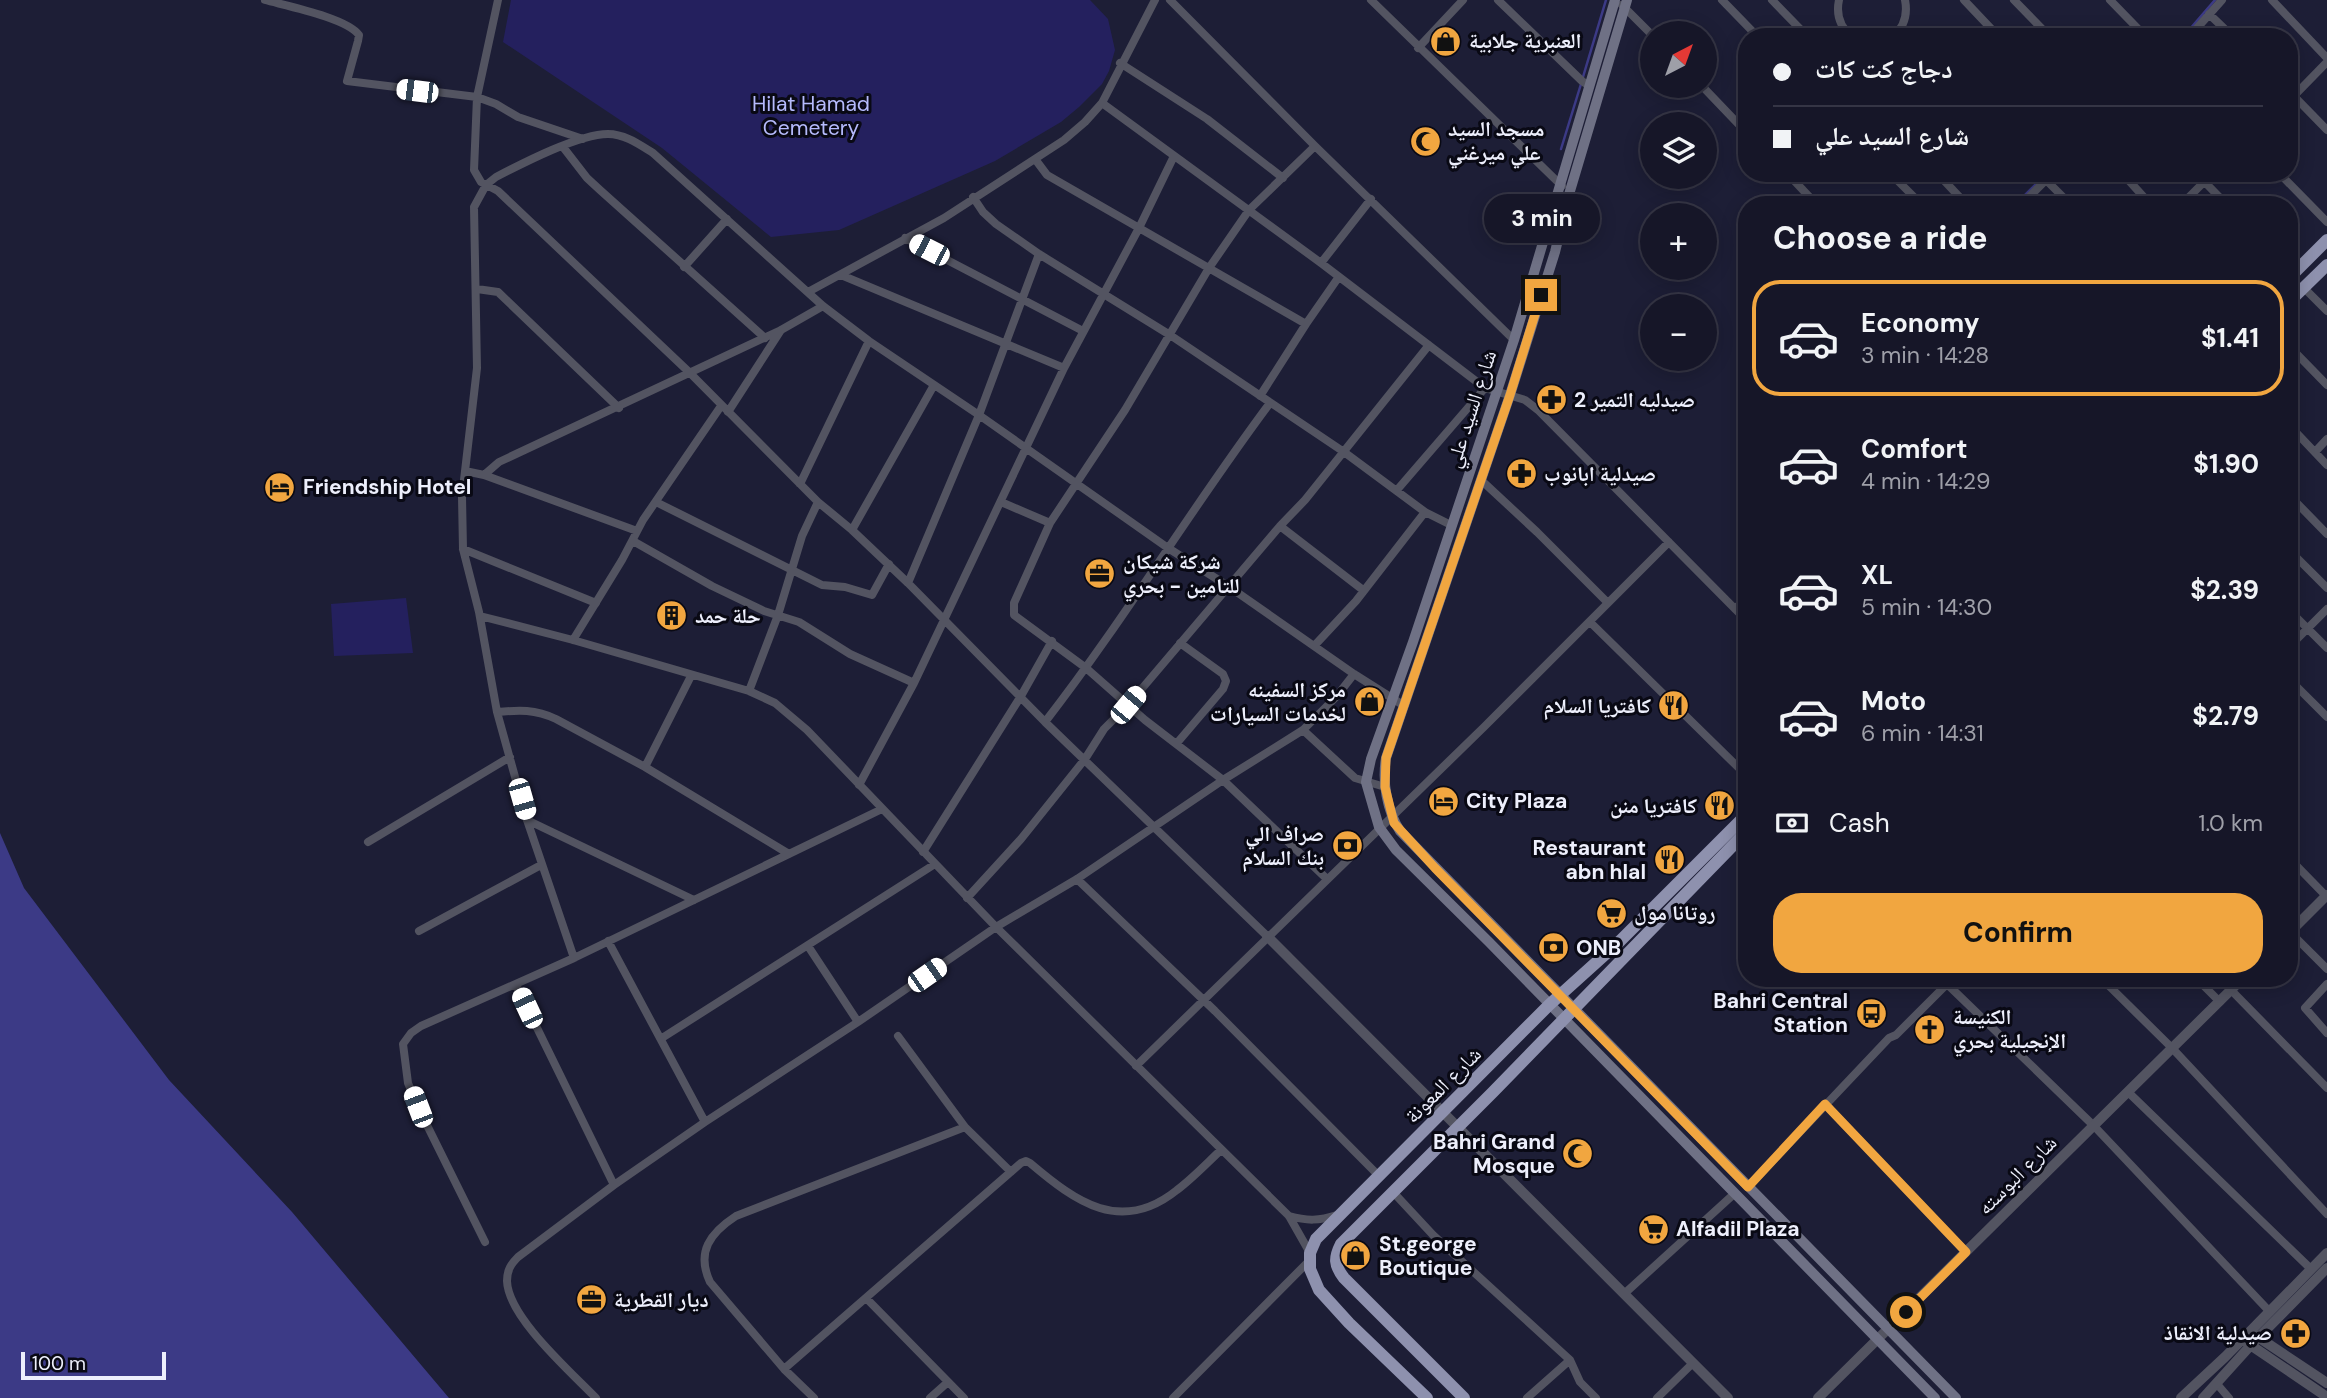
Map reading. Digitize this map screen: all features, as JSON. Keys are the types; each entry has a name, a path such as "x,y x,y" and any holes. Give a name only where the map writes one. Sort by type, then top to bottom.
{"highway":[{"path":"2298,265 2327,240"},
{"path":"2298,294 2327,265"},
{"name":"شارع المعونة","path":"1310,1256 1316,1239 1378,1176 1549,1005 1620,941 1738,823"},
{"name":"شارع المعونة","path":"1464,1398 1337,1269 1335,1255 1341,1244 1738,840"},
{"path":"1310,1256 1312,1278 1319,1290 1349,1323 1427,1398"}],"main road":[{"name":"شارع السيد علي","path":"1392,815 1385,787 1386,758 1510,395 1555,252 1565,188 1589,86 1621,2"},
{"name":"شارع السيد علي","path":"1366,782 1371,759 1565,188 1621,2"},
{"path":"1366,782 1379,827 1396,850 1935,1398"},
{"path":"1392,815 1400,831 1573,1010 1956,1398"},
{"path":"1489,942 1499,933"}],"street":[{"path":"265,0 333,19 355,30 359,35 347,81 477,97 518,117 583,139"},
{"path":"498,0 477,97 474,170 481,183 498,191 690,373 818,502 908,583 1045,722 1267,936 1728,1398"},
{"path":"808,292 944,218 1035,159 1085,122 1101,103 1155,0"},
{"path":"1170,0 1514,340"},
{"path":"1371,0 1565,188"},
{"path":"1418,48 1463,0"},
{"path":"1498,0 1589,86"},
{"path":"1722,0 1749,28"},
{"path":"1772,0 1799,28"},
{"path":"1839,0 1838,14 1844,28"},
{"path":"1901,28 1906,14 1905,0"},
{"path":"1964,0 1990,28"},
{"path":"2014,0 2041,28"},
{"path":"2110,0 2137,28"},
{"path":"2208,0 2228,28"},
{"path":"2272,0 2298,28"},
{"path":"1621,2 1640,22"},
{"path":"2197,28 2215,7"},
{"path":"2298,28 2327,60 2298,89"},
{"path":"1121,63 1207,119 1283,178"},
{"path":"1713,98 1738,124"},
{"path":"1101,103 1321,263 1485,388 1525,400 1538,410 1738,612"},
{"path":"2298,103 2327,130"},
{"path":"574,958 541,865 497,712 480,616 463,549 461,514 477,368 474,207 486,185 496,177 520,164 583,139 610,134 637,143 653,153 823,306 869,341 1168,548 1404,705"},
{"path":"1315,146 1249,210 1209,268 1125,410 1050,523 1014,603 1014,615 1052,641 1223,780 1327,879"},
{"path":"563,147 587,178 765,338"},
{"path":"859,785 914,683 1064,368 1174,156"},
{"path":"1035,159 1047,175 1306,324"},
{"path":"1795,182 1809,196"},
{"path":"1899,182 1913,196"},
{"path":"1945,182 1959,196"},
{"path":"2028,196 2040,182"},
{"path":"2052,182 2064,196"},
{"path":"2130,182 2143,196"},
{"path":"2190,196 2203,182"},
{"path":"2205,182 2218,196"},
{"path":"2287,182 2327,222"},
{"path":"973,197 983,212 996,224 1039,254 1170,335 1344,452 1425,512 1451,525"},
{"path":"1321,263 1371,199"},
{"path":"684,267 727,219"},
{"path":"905,238 1083,331"},
{"path":"908,583 979,415 1039,254"},
{"path":"841,275 1064,368"},
{"path":"1260,396 1338,278"},
{"path":"2304,288 2327,311"},
{"path":"477,289 498,292 619,408"},
{"path":"484,475 499,462 765,338 823,306"},
{"path":"573,640 656,502 781,330"},
{"path":"800,484 869,341"},
{"path":"967,898 1021,839 1085,760 1104,729 1128,705 1305,500 1429,345"},
{"path":"2298,355 2327,385"},
{"path":"852,530 934,385"},
{"path":"1397,489 1485,388"},
{"path":"1045,722 1086,668 1234,450 1270,403"},
{"path":"2298,434 2327,464"},
{"path":"2315,452 2327,439"},
{"path":"465,471 484,475 638,531"},
{"path":"1481,480 1537,531 1608,603"},
{"path":"656,502 822,584 872,595 888,564"},
{"path":"749,691 778,615 790,570 818,502"},
{"path":"1001,502 1050,523"},
{"path":"2298,504 2327,534"},
{"path":"1315,645 1425,512"},
{"path":"1280,526 1363,590"},
{"path":"634,541 712,586 764,611 799,622 850,654 914,683"},
{"path":"1136,1066 1669,542"},
{"path":"463,549 596,603"},
{"path":"2298,559 2327,588"},
{"path":"1735,609 1738,606"},
{"path":"2298,638 2327,609"},
{"path":"480,616 749,691 775,704 796,721 996,928 1289,1216 1310,1256 1173,1398"},
{"path":"2298,619 2327,648"},
{"path":"1590,622 1738,767"},
{"path":"923,852 1021,696 1052,641"},
{"path":"1177,743 1223,689 1226,681 1223,674 1180,643"},
{"path":"596,1398 527,1324 513,1301 507,1281 509,1266 518,1257 614,1185 705,1122 996,928 1303,730 1336,697 1354,674"},
{"path":"645,767 691,676"},
{"path":"2298,687 2327,717"},
{"path":"497,712 528,709 541,712 645,767 789,854"},
{"path":"1303,730 1355,778 1385,787"},
{"path":"368,842 510,757"},
{"path":"485,1242 408,1083 403,1044 411,1033 421,1026 608,942 882,809"},
{"path":"527,820 694,900"},
{"path":"662,1038 935,864"},
{"path":"419,931 541,865"},
{"path":"2298,868 2326,895 2298,924"},
{"path":"1077,878 1215,1011 1378,1176"},
{"path":"2298,940 2327,969"},
{"path":"608,942 705,1122"},
{"path":"808,946 858,1022"},
{"path":"2327,984 2305,1007 2327,1032"},
{"path":"516,985 614,1185"},
{"path":"1748,1187 1889,1038 1896,1035 1944,987"},
{"path":"1956,987 2094,1126 2270,1312"},
{"path":"2110,987 2172,1048 2327,1214"},
{"path":"2205,987 2220,1002"},
{"name":"شارع البوسته","path":"1818,1398 2234,987"},
{"path":"2231,990 2327,1087"},
{"path":"898,1036 965,1126 1011,1172"},
{"path":"2128,1092 2311,1269"},
{"path":"1825,1104 1966,1252"},
{"path":"814,1398 784,1369 710,1282 704,1268 704,1254 710,1239 720,1226 736,1216 965,1126"},
{"path":"784,1369 1026,1161 1069,1194 1092,1207 1115,1213 1135,1212 1176,1191 1221,1150"},
{"path":"1393,1192 1433,1235 1570,1360 1580,1382 1596,1398"},
{"path":"1623,1294 1734,1194"},
{"path":"1289,1216 1305,1221 1320,1221 1343,1212"},
{"path":"2203,1398 2217,1384 2270,1312 2311,1269 2326,1260"},
{"path":"2181,1398 2251,1338 2326,1260"},
{"path":"866,1298 964,1398"},
{"path":"2251,1338 2327,1383"},
{"path":"2251,1338 2327,1397"},
{"path":"1527,1398 1570,1360"},
{"path":"1657,1398 1693,1363"},
{"path":"930,1398 948,1382"},
{"path":"2217,1384 2229,1398"}],"green space":[{"name":"Hilat Hamad Cemetery","path":"511,0 1090,0 1108,19 1115,50 1102,84 1079,107 1061,122 995,161 839,230 771,237 662,148 503,42"},
{"path":"406,598 413,653 334,656 331,604"}],"shaded area":[{"path":"0,833 24,888 169,1080 292,1212 449,1398 0,1398"}],"waterway":[{"path":"1583,77 1606,0"},
{"path":"2191,28 2215,0"},
{"path":"1561,149 1581,84"},
{"path":"2024,196 2038,182"}],"place":[{"name":"العنبرية جلابية","path":"1446,41"},
{"name":"مسجد السيد علي ميرغني","path":"1425,141"},
{"name":"صيدليه التمير 2","path":"1551,400"},
{"name":"صيدلية ابانوب","path":"1521,474"},
{"name":"Friendship Hotel","path":"280,487"},
{"name":"شركة شيكان للتامين - بحري","path":"1100,574"},
{"name":"حلة حمد","path":"672,616"},
{"name":"مركز السفينه لخدمات السيارات","path":"1369,702"},
{"name":"كافتريا السلام","path":"1674,706"},
{"name":"City Plaza","path":"1443,801"},
{"name":"كافتريا منن","path":"1720,806"},
{"name":"صراف الي بنك السلام","path":"1347,846"},
{"name":"Restaurant abn hlal","path":"1669,860"},
{"name":"روتانا مول","path":"1611,913"},
{"name":"ONB","path":"1553,948"},
{"name":"Bahri Central Station","path":"1871,1013"},
{"name":"الكنيسة الإنجيلية بحري","path":"1930,1029"},
{"name":"Bahri Grand Mosque","path":"1578,1154"},
{"name":"Alfadil Plaza","path":"1653,1229"},
{"name":"St.george Boutique","path":"1356,1256"},
{"name":"ديار القطرية","path":"591,1300"},
{"name":"صيدلية الانقاذ","path":"2295,1333"}],"route":[{"path":"1541,295 1467,524 1386,758 1385,787 1394,823 1748,1187 1825,1104 1966,1252 1906,1312"}]}
